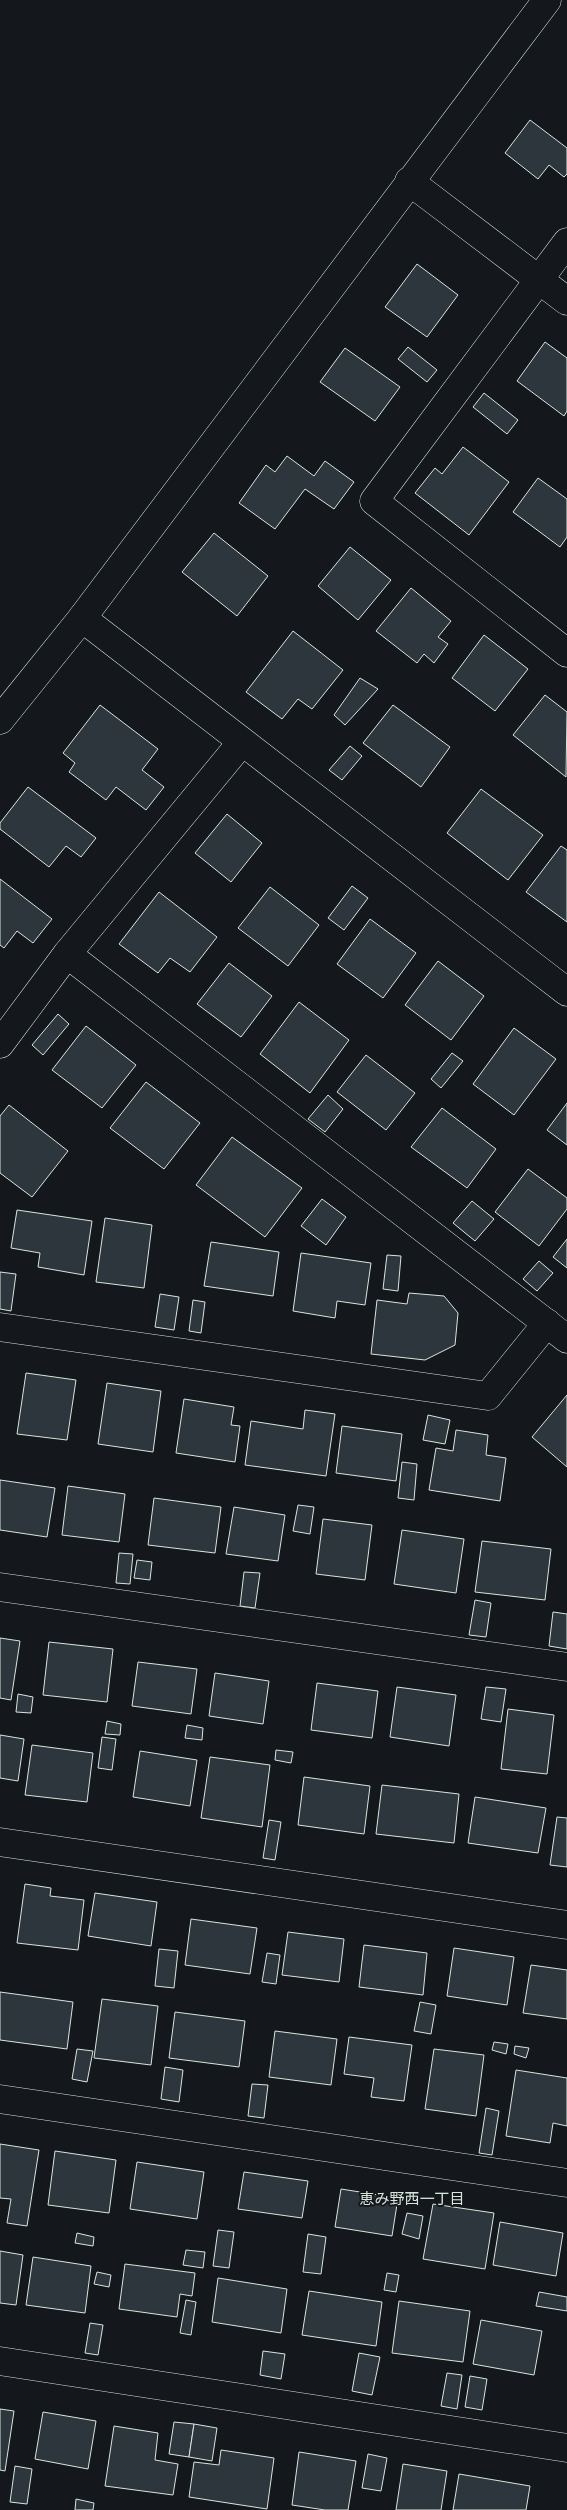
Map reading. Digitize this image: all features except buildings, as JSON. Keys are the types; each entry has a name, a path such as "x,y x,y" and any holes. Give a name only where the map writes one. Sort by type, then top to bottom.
{"street":[{"path":"0,720 82,618 547,0"},
{"path":"409,181 567,301"},
{"path":"567,242 374,501 567,653"},
{"path":"82,618 567,992"},
{"path":"0,1044 67,954 242,742"},
{"path":"0,1327 488,1396 557,1331 67,954"},
{"path":"0,1587 567,1667"},
{"path":"0,1842 567,1924"},
{"path":"0,2099 567,2184"},
{"path":"0,2361 567,2448"}],"district":[{"name":"恵み野西一丁目","path":"412,2198"}]}
